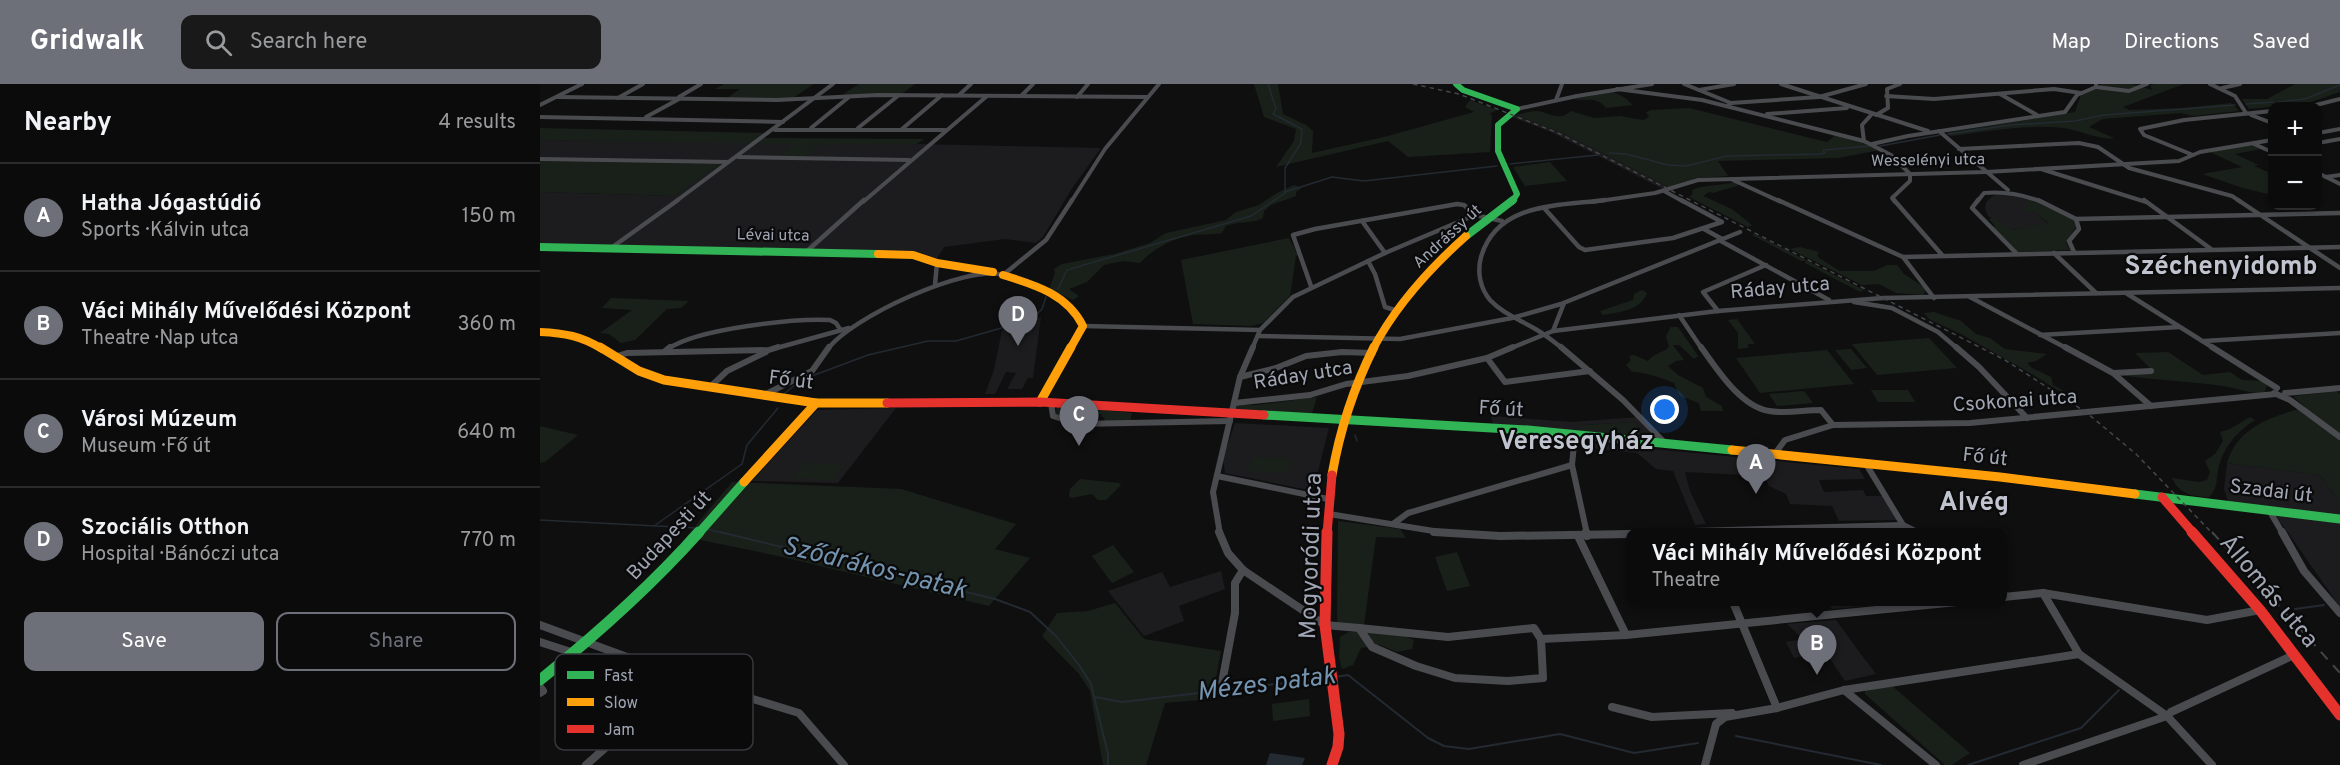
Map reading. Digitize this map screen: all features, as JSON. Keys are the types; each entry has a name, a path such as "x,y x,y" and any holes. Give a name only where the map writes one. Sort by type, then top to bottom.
{"main road":[{"path":"1456,84 1463,90 1514,112"},
{"name":"Andrássy út","path":"1346,419 1358,384 1381,338 1428,270 1458,243 1512,202 1517,194 1497,152 1498,124 1514,112"},
{"name":"Lévai utca","path":"540,247 912,255 937,263 998,273 1069,303 1082,320 1083,326"},
{"path":"1040,402 1083,326"},
{"name":"Fő út","path":"540,332 564,333 586,339 651,375 709,388 816,403 1051,402 1230,418 1346,419 1575,434 1866,463 2197,501"},
{"name":"Budapesti út","path":"574,653 642,593 816,403"},
{"name":"Mogyoródi utca","path":"1332,765 1338,747 1339,734 1325,625 1328,499 1335,454 1346,419"},
{"name":"Állomás utca","path":"2162,497 2260,610 2340,715"},
{"name":"Szadai út","path":"2197,501 2340,519"},
{"name":"Budapesti út","path":"540,680 555,668"}],"street":[{"path":"540,105 582,84"},
{"path":"617,98 643,84"},
{"path":"643,119 702,84"},
{"path":"611,249 738,157 833,84"},
{"path":"959,95 971,84"},
{"path":"1021,96 1033,84"},
{"path":"1077,97 1088,84"},
{"path":"760,396 812,371 819,358 849,328 935,285 998,273 1046,240 1100,156 1159,84"},
{"path":"1556,100 1562,84"},
{"path":"1514,112 1556,100 1652,84"},
{"path":"1684,84 1729,105 1819,97 1866,84"},
{"path":"1698,90 1734,84"},
{"path":"1781,84 1931,132"},
{"path":"1864,141 1862,125 1874,115 1888,108 1887,89 1900,84"},
{"path":"1872,144 1931,132 2068,111 2074,99 2096,85 2129,91 2147,84"},
{"path":"2210,84 2235,96 2246,113 2268,121"},
{"path":"2222,88 2240,84"},
{"path":"1617,89 1729,105 1872,144 1891,155 1910,174 1910,181 1892,198 1942,255"},
{"path":"1886,96 1934,99 2054,89 2081,93"},
{"path":"1999,94 2037,115"},
{"path":"558,97 678,99 813,99 900,95 1148,97"},
{"path":"857,128 900,95"},
{"path":"901,129 942,95"},
{"path":"810,129 850,96"},
{"path":"806,252 987,96"},
{"path":"2322,104 2340,99"},
{"path":"1760,114 1851,108"},
{"path":"2193,155 2144,135 2140,129 2174,122 2268,111"},
{"path":"540,117 784,122"},
{"path":"774,130 857,128 945,130"},
{"path":"2322,132 2340,129"},
{"path":"1940,131 2008,190 2049,204 2076,219 2340,213"},
{"path":"2322,142 2340,139"},
{"name":"Wesselényi utca","path":"1504,220 1544,208 1664,191 1698,180 1986,172 2122,165 2179,160 2193,155 2268,141"},
{"path":"1959,149 2085,143 2103,149 2122,165 2133,170 2224,193 2262,214 2340,268"},
{"path":"2254,144 2268,150"},
{"path":"738,157 910,160"},
{"path":"540,159 730,162"},
{"path":"2041,169 2144,200 2211,250"},
{"path":"2322,175 2340,183"},
{"path":"2326,177 2340,175"},
{"path":"1730,178 1903,257 2340,247"},
{"path":"2008,190 1984,193 1972,208 2016,254"},
{"path":"1544,208 1579,247 1586,250 1672,238 1722,222 1664,191"},
{"path":"1311,286 1293,235 1457,204 1464,206 1475,215 1504,220 1482,251 1479,263 1480,281 1489,299 1512,318 1544,334 1590,371 1630,405 1666,444"},
{"path":"1359,628 1372,647 1416,666 1455,678 1508,681 1543,678 1541,639 1534,628 1448,637 1359,628 1325,625 1243,570 1228,553 1218,530 1213,492 1240,377 1259,333 1293,297 1311,286 1475,215"},
{"path":"2074,252 2069,241 2079,229 2076,219"},
{"path":"1362,221 1385,253"},
{"path":"1704,229 1829,300"},
{"path":"1083,326 1400,339 1512,318 1564,302 1740,232"},
{"path":"2054,253 2097,293"},
{"path":"1903,257 1934,298"},
{"path":"1368,261 1375,274 1385,307 1398,311"},
{"path":"935,285 937,263"},
{"path":"1718,311 1703,292 1766,265"},
{"name":"Ráday utca","path":"1234,404 1310,395 1346,384 1408,376 1487,358 1519,347 1553,331 1679,315 1829,300 2340,288"},
{"path":"2125,292 2267,382 2340,437"},
{"path":"1969,297 2114,373 2151,406"},
{"path":"1843,300 1892,308 1938,332 1971,360 2027,418"},
{"path":"1553,331 1564,302"},
{"path":"1679,315 1700,348 1726,378 1750,400 1766,410 1821,410 1833,425"},
{"path":"664,351 685,341 777,323 824,320 833,321 840,329"},
{"path":"2039,335 2179,327"},
{"path":"709,388 727,371 769,350 849,328"},
{"path":"831,333 838,337"},
{"path":"2204,341 2340,333"},
{"path":"617,356 627,353 664,351 769,350"},
{"path":"1240,377 1276,368 1306,356 1342,352 1373,353"},
{"path":"1487,358 1498,376 1505,382 1590,371"},
{"path":"2114,373 2151,371"},
{"name":"Csokonai utca","path":"1774,455 1785,440 1833,425 1970,423 2340,388"},
{"name":"Fő út","path":"1051,402 1053,416 1078,424 1230,418"},
{"path":"1575,434 1572,465 1582,536 1626,635"},
{"path":"1866,463 1903,525"},
{"path":"1393,525 1408,513 1572,465"},
{"path":"1217,476 1328,499"},
{"path":"2269,510 2304,571 2340,613"},
{"path":"1329,514 1439,533 1500,536 1626,534"},
{"path":"1803,528 1903,525 1909,528"},
{"path":"1221,682 1235,613 1235,583 1243,570"},
{"path":"2007,597 2043,593 2207,620 2260,610"},
{"path":"2043,593 2079,654 2167,716 2212,765"},
{"path":"1735,606 1777,708"},
{"path":"1541,639 1626,635 1918,606"},
{"path":"540,625 622,654"},
{"path":"540,642 574,653"},
{"path":"1706,765 1716,724 1725,717 1777,708 1844,690 2079,654"},
{"path":"2024,765 2167,716 2171,712 2295,654"},
{"path":"540,687 543,691 540,693"},
{"path":"1844,690 1936,765"},
{"path":"753,699 799,713 844,765"},
{"path":"1612,707 1652,717 1745,713"},
{"path":"586,765 603,750"}],"shaded area":[{"path":"724,84 814,84 793,98 726,99 740,89 715,89"},
{"path":"859,84 915,84 903,93 842,95"},
{"path":"1254,84 1278,84 1283,114 1313,131 1312,153 1384,137 1474,112 1465,107 1470,100 1497,110 1489,114 1492,115 1490,152 1408,157 1388,141 1276,167 1294,141 1296,129 1264,117"},
{"path":"2101,84 2132,84 2152,90 2150,85 2184,84 2123,107 2129,110 2231,103 2239,111 2192,116 2181,113 2103,119 2089,127 2114,138 2109,139 2064,128 2050,127 2007,129 1951,136 1946,133 2075,112 2081,95 2101,88"},
{"path":"2295,84 2340,84 2340,92 2311,102 2268,102 2268,107 2249,109 2242,99 2267,99"},
{"path":"1613,92 1624,97 1633,105 1606,108 1595,100 1573,99"},
{"path":"1689,108 1827,142 1837,134 1862,141 1880,150 1838,158 1718,161 1728,176 1696,178 1669,187 1567,135 1516,115 1540,111 1553,116 1562,116 1571,111 1594,118 1620,116 1643,120 1649,117 1646,112 1651,110"},
{"path":"1516,115 1567,135 1669,187 1663,189 1551,132 1512,117"},
{"path":"540,128 764,133 759,138 924,139 917,144 795,145 821,146 807,156 780,156 794,144 540,140"},
{"path":"540,140 1101,148 1071,190 1043,237 1036,243 1005,239 944,247 936,260 540,244 540,192 675,196 719,164 540,161"},
{"path":"2252,145 2261,149 2235,154 2259,165 2254,166 2268,172 2268,194 2202,174 2242,167 2210,152"},
{"path":"540,161 720,164 675,196 540,192"},
{"path":"1550,162 1567,181 1525,186 1513,167"},
{"path":"1735,182 1740,185 1713,193 1709,192 1703,196 1732,209 1752,225 1748,227 1689,197 1693,194 1692,190 1697,188"},
{"path":"1294,185 1302,188 1296,192 1296,196 1271,205 1264,211 1263,218 1259,220 1226,226 1222,233 1194,235 1171,241 1158,248 1140,263 1123,261 1104,265 1087,282 1069,289 1079,296 1073,300 1049,289 1055,273 1054,269 1062,264 1114,254 1150,243 1166,233 1226,220 1236,212 1259,205"},
{"path":"2010,192 2037,201 2075,220 2077,225 2066,243 2070,250 2018,252 1992,227 1995,226 1989,219 1993,218 2013,230 2048,223 2033,211 2025,212 2028,199"},
{"path":"2009,194 2028,199 2033,211 2048,224 2012,230 1988,216 1985,208 1986,202 1994,195"},
{"path":"1755,234 1864,290 1860,292 1805,263 1806,261 1801,261 1752,235"},
{"path":"1289,238 1298,255 1290,296 1263,323 1251,326 1193,324 1181,260"},
{"path":"1800,247 1819,252 1817,255 1819,258 1840,271 1874,271 1887,265 1897,265 1904,274 1927,289 1923,295 1896,293 1879,284 1862,285 1790,249"},
{"path":"1642,290 1647,293 1640,304 1634,307 1603,315 1600,311 1633,300 1634,294"},
{"path":"611,298 689,301 681,308 667,309 635,340 621,343 609,334 600,333 632,310 602,308"},
{"path":"1934,312 1961,321 1976,334 1990,338 2005,349 2047,354 2036,361 2027,363 2051,377 2053,385 2067,393 2059,391 1963,335 1929,319 1924,313"},
{"path":"1041,317 1033,378 1028,378 1022,389 1007,389 1016,373 1006,372 995,394 985,394 994,370 1002,330"},
{"path":"1737,319 1755,344 1748,344 1748,348 1738,349 1738,333 1728,320"},
{"path":"1671,327 1678,327 1698,356 1694,359 1679,345 1673,345 1684,360 1676,361 1668,366 1678,375 1703,388 1706,397 1722,406 1723,411 1701,411 1699,403 1680,396 1674,383 1660,377 1632,372 1626,365 1631,360 1629,356 1634,355 1648,361 1669,347 1666,336"},
{"path":"1929,338 1957,368 1877,375 1852,344"},
{"path":"1851,349 1867,368 1851,370 1835,350"},
{"path":"1827,350 1854,384 1760,393 1736,358"},
{"path":"2168,352 2203,375 2230,372 2242,380 2263,381 2267,386 2264,393 2259,393 2210,384 2120,375 2154,372 2135,353"},
{"path":"1871,390 1908,390 1915,402 1878,402"},
{"path":"1804,391 1813,403 1777,406 1769,394"},
{"path":"2336,391 2340,394 2340,503 2320,475 2227,463 2232,450 2248,432 2269,419 2305,407 2295,396"},
{"path":"1317,397 1312,413 1234,410 1235,405 1256,405"},
{"path":"1057,405 1132,413 1130,423 1102,424 1105,418 1101,416 1102,414 1084,414 1077,422 1056,414"},
{"path":"896,408 838,483 752,481 817,410"},
{"path":"1491,416 1572,422 1638,417 1654,437 1645,436 1635,422 1581,425 1581,431 1493,424"},
{"path":"2250,417 2255,420 2236,435 2223,455 2215,488 2209,497 2192,495 2178,488 2172,478 2199,482 2207,480 2210,472 2205,461 2215,454 2223,441 2220,432"},
{"path":"1635,422 1645,436 1581,431 1581,425"},
{"path":"1235,423 1329,428 1313,491 1225,473 1223,458"},
{"path":"540,426 578,435 545,462 540,463"},
{"path":"1580,442 1859,469 1865,479 1819,480 1824,492 1863,490 1866,496 1885,496 1899,520 1839,521 1832,506 1790,504 1786,494 1769,486 1765,476 1685,472 1690,491 1706,524 1695,525 1673,471 1656,469 1637,453 1580,447"},
{"path":"1252,457 1292,459 1287,474 1246,471"},
{"path":"806,462 845,466 832,481 792,477"},
{"path":"2227,463 2320,475 2340,503 2340,607 2270,507 2228,502 2224,489"},
{"path":"1080,479 1121,485 1106,500 1098,500 1092,494 1071,498 1070,489"},
{"path":"732,482 901,489 1016,524 995,549 1030,558 989,606 778,556 686,537"},
{"path":"1338,521 1400,529 1406,538 1376,537 1364,625 1337,623"},
{"path":"1113,545 1134,572 1112,583 1092,556"},
{"path":"1457,552 1470,586 1447,591 1435,557"},
{"path":"1221,571 1225,589 1179,606 1184,621 1144,636 1108,591 1162,572 1170,587"},
{"path":"1115,603 1144,639 1221,651 1212,699 1165,703 1146,765 1103,765 1090,691 1079,674 1042,636 1057,613 1088,611"},
{"path":"1830,606 1865,606 1832,609"},
{"path":"1836,620 1876,674 1845,681 1826,653 1794,658 1786,642 1803,639 1787,624"},
{"path":"1374,631 1400,634 1414,640 1412,649 1397,652 1380,645 1361,648 1353,665 1342,669 1339,657 1340,637 1349,632"},
{"path":"1891,685 1970,753 1952,765 1945,765 1865,694 1865,690"},
{"path":"1309,699 1310,716 1273,721 1272,704"},
{"path":"1270,753 1305,758 1302,765 1266,765"}],"waterway":[{"path":"1268,84 1276,109 1273,114 1302,129 1301,143 1285,168 1285,192"},
{"path":"2278,102 2305,99 2340,85"},
{"path":"2246,104 2268,102"},
{"path":"1948,134 2011,125 2075,121 2104,115 2235,105"},
{"path":"1880,146 1940,135"},
{"path":"1609,153 1626,154 1668,165 1686,166 1727,156 1818,154 1825,153 1823,150 1870,146"},
{"path":"1510,164 1598,155"},
{"path":"1285,192 1332,177 1364,181 1497,166"},
{"path":"1058,289 1067,270 1251,216 1285,192"},
{"path":"784,394 801,380 868,355 928,341 956,341 1005,327 1036,315 1042,309 1046,297"},
{"path":"654,526 742,464 747,445 778,408"},
{"path":"1355,435 1357,441"},
{"name":"Sződrákos-patak","path":"540,520 654,526"},
{"name":"Sződrákos-patak","path":"654,526 696,528"},
{"name":"Sződrákos-patak","path":"707,529 726,534"},
{"name":"Sződrákos-patak","path":"720,532 995,599 1030,612 1056,636 1091,684 1108,754 1108,765"},
{"path":"2295,609 2324,605"},
{"name":"Mézes patak","path":"1335,677 1348,675 1428,738 1444,746 1469,749 1560,734 1634,753 1698,743"},
{"name":"Mézes patak","path":"1095,697 1122,702 1328,678"},
{"path":"1968,765 2081,728 2119,690"},
{"name":"Mézes patak","path":"1736,736 1881,765"}],"railway":[{"path":"1413,84 1459,94 1558,133 2005,360 2087,413 2136,454 2213,534"},
{"path":"2212,532 2340,673"}],"traffic: fast":[{"path":"1456,84 1463,90 1517,109 1498,125 1498,151 1517,194 1512,202 1466,236"},
{"path":"540,247 878,254"},
{"path":"1264,415 1528,430 1732,450"},
{"path":"572,654 604,628 664,571 744,482"},
{"path":"2135,494 2340,519"},
{"path":"540,680 555,668"}],"traffic: slow":[{"path":"1332,475 1347,408 1376,343 1395,312 1417,284 1466,236"},
{"path":"878,254 913,255 937,263 993,272"},
{"path":"1003,275 1039,287 1061,298 1078,315 1083,326 1040,402"},
{"path":"540,332 564,333 586,339 639,371 664,380 816,403 887,403"},
{"path":"744,482 816,403"},
{"path":"1732,450 2000,477 2135,494"}],"traffic: jam":[{"path":"887,403 1040,402 1264,415"},
{"path":"1332,475 1328,505 1325,625 1339,734 1338,747 1332,765"},
{"path":"2162,497 2260,610 2340,715"}],"place":[{"name":"Szociális Otthon","path":"1018,346"},
{"name":"Városi Múzeum","path":"1079,446"},
{"name":"Hatha Jógastúdió","path":"1756,494"},
{"name":"Váci Mihály Művelődési Központ","path":"1817,675"}],"district":[{"name":"Széchenyidomb","path":"2221,267"},
{"name":"Veresegyház","path":"1576,442"},
{"name":"Alvég","path":"1974,503"}]}
